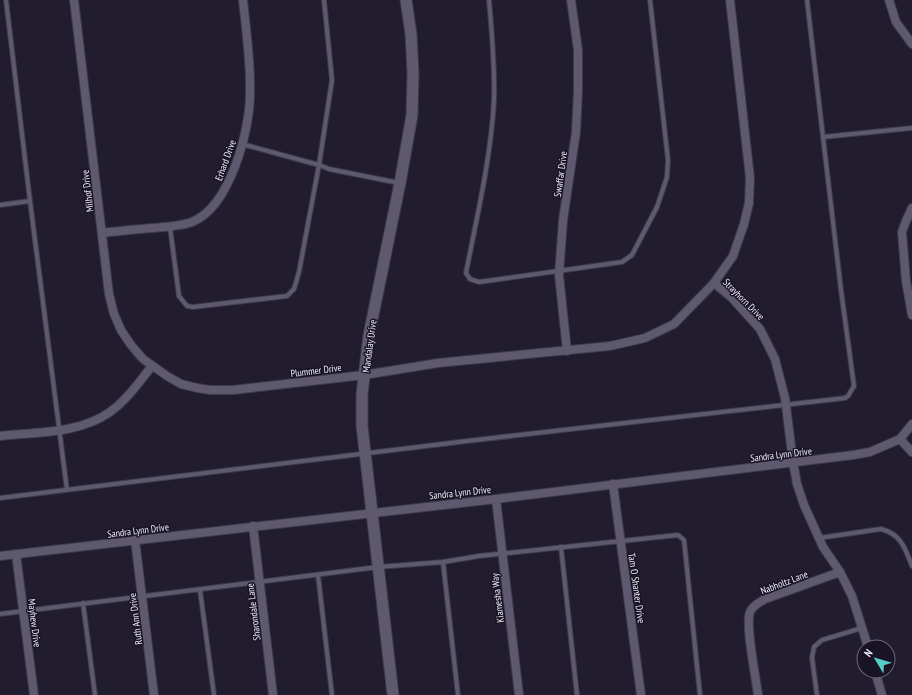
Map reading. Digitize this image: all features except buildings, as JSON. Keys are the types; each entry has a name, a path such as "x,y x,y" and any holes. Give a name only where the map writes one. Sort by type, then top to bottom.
{"street":[{"name":"Milhof Drive","path":"74,0 109,294 114,314 121,330 143,359 152,366"},
{"name":"Erhard Drive","path":"102,232 170,226 193,222 206,213 215,204 225,189 242,144 247,122 250,96 250,73 243,0"},
{"name":"Mandalay Drive","path":"393,695 365,454 362,394 369,335 400,183 412,115 413,81 406,0"},
{"name":"Swaffar Drive","path":"567,351 560,271 563,220 576,132 578,97 578,50 572,0"},
{"name":"Strayhorn Drive","path":"730,0 750,178 749,203 744,224 732,256 714,283 732,298 760,329 775,359 786,404 797,484 804,505 823,547 840,572 852,596 865,639"},
{"path":"889,0 896,22 912,44"},
{"path":"912,208 902,232 906,281 912,315"},
{"name":"Plummer Drive","path":"152,366 180,384 210,390 232,390 364,374 438,363 610,346 645,338 674,324 714,283"},
{"path":"0,434 60,430 77,427 94,421 111,412 126,398 152,366"},
{"name":"Sandra Lynn Drive","path":"0,556 372,512 496,499 870,452 900,439 912,424"},
{"path":"900,439 912,452"},
{"name":"Tam O Shanter Drive","path":"613,484 641,695"},
{"name":"Kiamesha Way","path":"496,499 519,695"},
{"name":"Sharondale Lane","path":"253,526 273,695"},
{"name":"Ruth Ann Drive","path":"135,540 154,695"},
{"name":"Mayhew Drive","path":"16,554 34,695"},
{"name":"Nabholtz Lane","path":"758,695 749,631 748,618 750,611 757,602 765,598 840,572"},
{"path":"877,679 882,695"}],"lane":[{"path":"6,0 67,490"},
{"path":"170,226 179,296 187,306 193,307 287,296 294,289 299,272 319,165 332,80 324,0"},
{"path":"488,0 492,32 494,100 486,166 466,274 470,279 478,282 622,262 632,255 657,207 667,177 668,160 650,0"},
{"path":"0,498 467,441 845,398 854,386 840,290 807,0"},
{"path":"823,137 912,128"},
{"path":"242,144 329,169 400,183"},
{"path":"0,205 30,200"},
{"path":"819,538 881,529 890,531 899,538 906,549 912,566"},
{"path":"0,614 378,567 443,562 561,546 678,535 684,540 700,695"},
{"path":"561,546 577,695"},
{"path":"443,562 458,695"},
{"path":"318,575 332,695"},
{"path":"200,590 214,695"},
{"path":"83,603 96,695"},
{"path":"817,695 812,658 814,647 822,640 862,628"}]}
